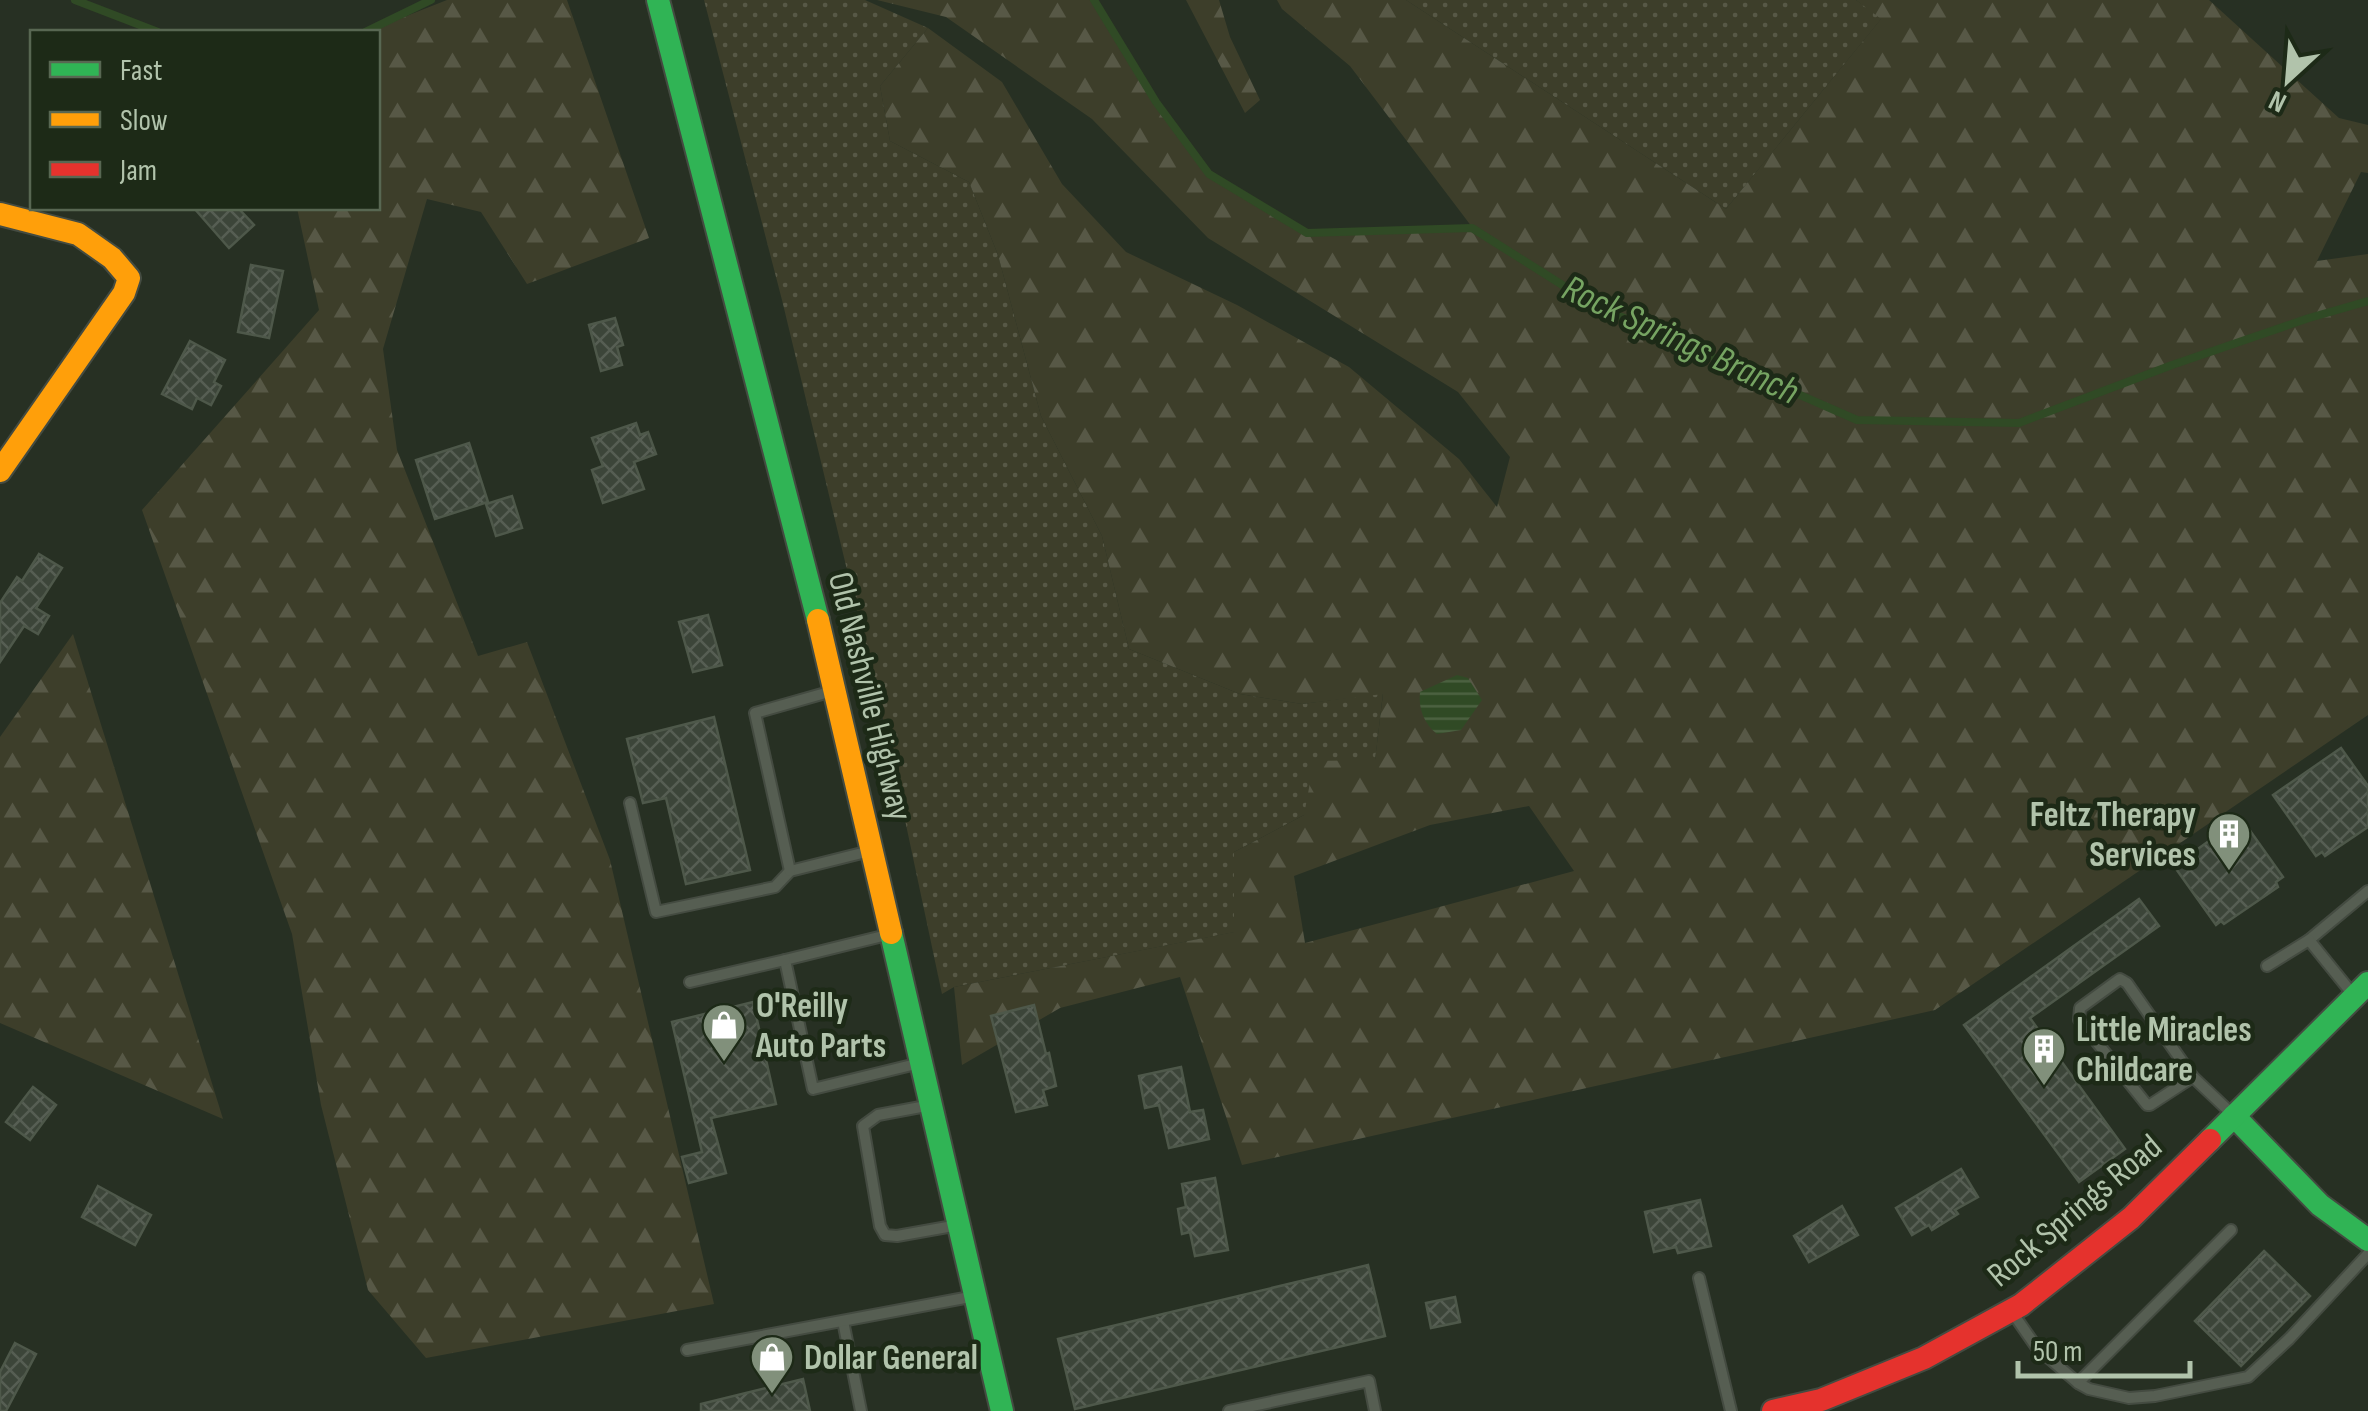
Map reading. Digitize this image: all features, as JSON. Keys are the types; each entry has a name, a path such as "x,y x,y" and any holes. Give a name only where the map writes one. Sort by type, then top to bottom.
{"main road":[{"name":"Old Nashville Highway","path":"658,0 834,690 1002,1411"},
{"path":"0,214 78,234 112,258 129,278 124,294 0,471"},
{"name":"Rock Springs Road","path":"1784,1410 1821,1400 1924,1358 2021,1305 2130,1218 2362,990"},
{"path":"2234,1116 2320,1205 2368,1240"}],"lane":[{"path":"790,870 755,713 834,690"},
{"path":"630,803 656,912 775,887 790,870 872,850"},
{"path":"2267,966 2309,940 2368,891"},
{"path":"690,982 892,934"},
{"path":"2309,940 2362,990"},
{"path":"784,960 813,1089 922,1062"},
{"path":"2194,1077 2147,1105 2079,1020 2080,1008 2116,980 2127,982 2194,1077 2234,1116"},
{"path":"932,1105 878,1114 863,1126 880,1226 886,1234 898,1236 959,1225"},
{"path":"2078,1383 2231,1230"},
{"path":"2011,1310 2037,1348 2078,1383 2129,1398 2155,1396 2248,1378 2290,1339 2368,1254"},
{"path":"1699,1278 1731,1411"},
{"path":"687,1350 976,1296"},
{"path":"844,1322 861,1411"},
{"path":"1229,1411 1369,1381 1375,1411"}],"green space":[{"path":"447,0 567,0 649,238 527,284 481,212 427,199 383,349 397,450 478,656 527,642 610,860 714,1304 426,1358 368,1290 321,1105 292,934 142,510 319,310 297,210 380,210 380,30 371,30"},
{"path":"704,0 865,0 928,28 880,86 890,141 969,182 998,255 1041,416 1102,536 1129,649 1240,694 1302,704 1383,693 1375,761 1304,815 1234,852 1235,932 954,987 942,994 888,740 782,300"},
{"path":"877,0 1094,0 1156,102 1208,174 1307,233 1472,227 1350,66 1282,9 1277,0 1406,0 1726,209 1881,19 1856,0 2209,0 2339,118 2368,125 2368,173 2361,172 2317,261 2368,254 2368,715 1935,1010 1242,1165 1180,977 1060,1008 962,1065 954,987 1234,932 1234,852 1304,815 1314,761 1375,760 1383,694 1302,704 1240,694 1129,649 1102,536 1041,416 998,255 969,182 890,141 880,86 928,28 1002,82 1062,184 1126,252 1237,305 1349,367 1459,459 1497,507 1510,457 1458,392 1208,238 1092,119 946,17","holes":["1529,806 1574,871 1305,943 1294,876 1430,825"]},
{"path":"1186,0 1219,0 1230,37 1260,100 1245,113"},
{"path":"1406,0 1856,0 1882,18 1726,209"},
{"path":"73,634 223,1119 0,1023 0,737"}],"shaded area":[{"path":"1457,675 1468,678 1482,700 1461,730 1437,734 1423,715 1420,692"}],"building":[{"path":"196,210 240,210 254,225 229,248"},
{"path":"251,265 283,271 269,338 238,332"},
{"path":"615,318 623,345 617,347 622,365 601,371 589,325"},
{"path":"190,341 225,360 214,382 221,386 211,405 197,398 192,409 162,394"},
{"path":"636,423 640,435 648,432 656,454 634,462 644,489 603,503 592,470 603,466 592,438"},
{"path":"469,443 488,502 435,519 416,460"},
{"path":"512,496 522,528 496,536 486,504"},
{"path":"39,554 62,568 36,608 49,616 38,634 24,626 0,662 0,603 17,577 22,581"},
{"path":"708,615 722,665 693,672 679,622"},
{"path":"714,717 750,870 686,884 666,798 643,803 627,739"},
{"path":"2341,748 2368,786 2368,827 2325,856 2322,852 2316,856 2273,795"},
{"name":"Feltz Therapy Services","path":"2241,818 2283,877 2276,882 2278,887 2224,924 2221,921 2216,925 2174,866"},
{"name":"Little Miracles Childcare","path":"2139,899 2159,926 2030,1018 2125,1149 2079,1182 1964,1025"},
{"name":"O'Reilly Auto Parts","path":"753,1002 776,1104 711,1118 726,1173 689,1183 682,1157 702,1152 672,1022"},
{"path":"1034,1005 1056,1086 1043,1090 1047,1105 1016,1112 991,1016"},
{"path":"1181,1067 1190,1112 1203,1110 1209,1139 1169,1148 1159,1105 1145,1108 1139,1076"},
{"path":"33,1087 56,1105 30,1140 6,1122"},
{"path":"1961,1169 1978,1197 1932,1230 1929,1225 1912,1235 1896,1208"},
{"path":"1215,1178 1228,1250 1195,1256 1190,1232 1182,1234 1178,1209 1186,1207 1182,1184"},
{"path":"98,1186 151,1215 135,1245 82,1217"},
{"path":"1700,1200 1711,1246 1678,1253 1676,1247 1654,1252 1645,1212"},
{"path":"1842,1206 1858,1235 1809,1262 1794,1236"},
{"path":"2264,1251 2310,1296 2241,1366 2195,1321"},
{"path":"1368,1265 1385,1336 1075,1409 1058,1339"},
{"path":"1455,1297 1460,1322 1431,1328 1426,1303"},
{"path":"15,1343 36,1354 6,1411 0,1411 0,1372"},
{"name":"Dollar General","path":"803,1379 810,1411 701,1411 701,1404"}],"waterway":[{"name":"Rock Springs Branch","path":"75,0 153,30"},
{"name":"Rock Springs Branch","path":"369,30 431,0"},
{"name":"Rock Springs Branch","path":"1094,0 1156,102 1209,174 1307,233 1472,228 1594,305 1857,420 2019,423 2172,365 2368,301"}],"traffic: fast":[{"path":"658,0 818,620"},
{"path":"891,933 1002,1411"},
{"path":"2210,1140 2368,983"},
{"path":"2234,1116 2320,1205 2368,1240"}],"traffic: slow":[{"path":"0,214 78,234 112,258 129,278 124,293 0,471"},
{"path":"818,620 891,933"}],"traffic: jam":[{"path":"1773,1411 1821,1400 1924,1358 2021,1305 2131,1218 2210,1140"}],"place":[{"name":"Feltz Therapy Services","path":"2229,872"},
{"name":"O'Reilly Auto Parts","path":"724,1063"},
{"name":"Little Miracles Childcare","path":"2044,1087"},
{"name":"Dollar General","path":"772,1395"}]}
